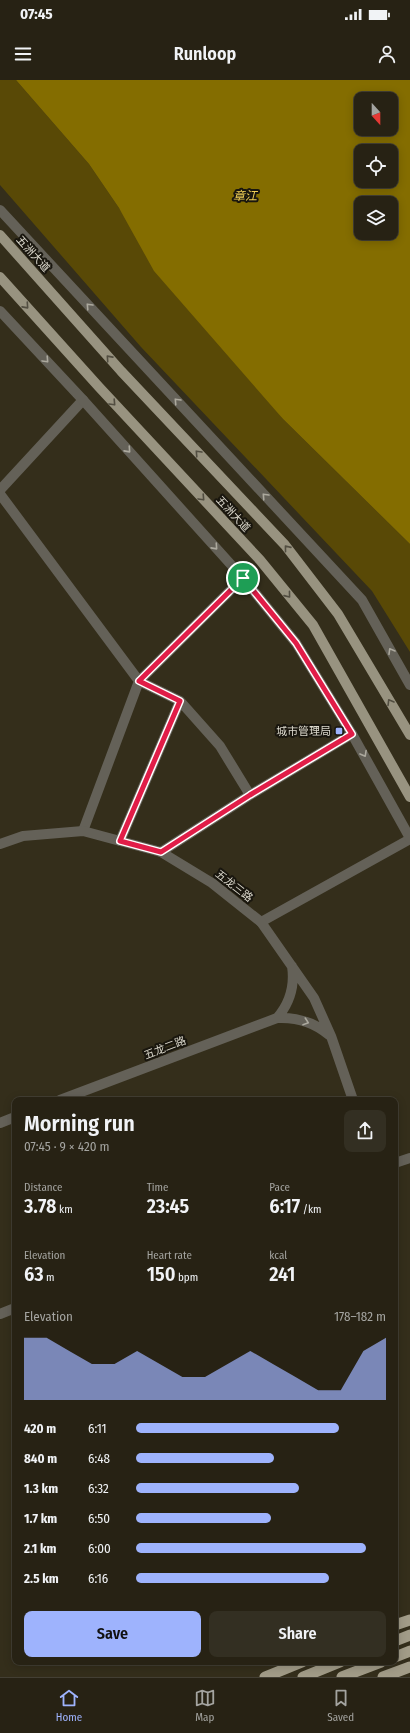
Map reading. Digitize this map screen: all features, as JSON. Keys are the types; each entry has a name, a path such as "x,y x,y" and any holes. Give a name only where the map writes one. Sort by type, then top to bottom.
{"highway":[{"path":"398,1625 410,1620"},
{"path":"398,1640 410,1635"},
{"path":"398,1656 410,1651"},
{"path":"265,1677 295,1665"},
{"path":"303,1677 333,1665"},
{"path":"342,1677 373,1665"},
{"path":"384,1677 410,1667"}],"main road":[{"name":"五洲大道","path":"0,235 121,371 285,545 338,614 410,735"},
{"name":"五洲大道","path":"0,277 99,387 260,560 313,625 410,797"}],"street":[{"path":"0,210 362,600 410,685"},
{"path":"0,311 83,400 243,578 296,643 352,734 410,839 260,922"},
{"path":"0,490 83,400"},
{"path":"0,494 139,681 180,701 220,746 250,795"},
{"path":"83,831 139,681 243,578"},
{"path":"120,841 180,701"},
{"path":"161,852 250,795 352,734"},
{"name":"五龙三路","path":"0,844 23,836 83,831 161,852 212,883 260,922 292,964 314,998 331,1036 352,1097"},
{"path":"277,1018 286,1006 292,991 292,964"},
{"path":"277,1018 306,1021 324,1030 331,1036"},
{"name":"五龙二路","path":"68,1097 277,1018"},
{"path":"0,1123 12,1118"},
{"path":"398,1163 410,1158"},
{"path":"0,1314 12,1309"}],"shaded area":[{"path":"0,80 16,80 89,164 119,208 283,419 410,544 410,652 372,591 141,347 0,185"}],"water":[{"name":"章江","path":"16,80 410,80 410,544 283,419 154,271 119,208 89,164"}],"place":[{"name":"城市管理局","path":"339,731"}],"route":[{"path":"243,578 296,643 352,734 250,795 161,852 120,841 180,701 139,681 243,578"}]}
